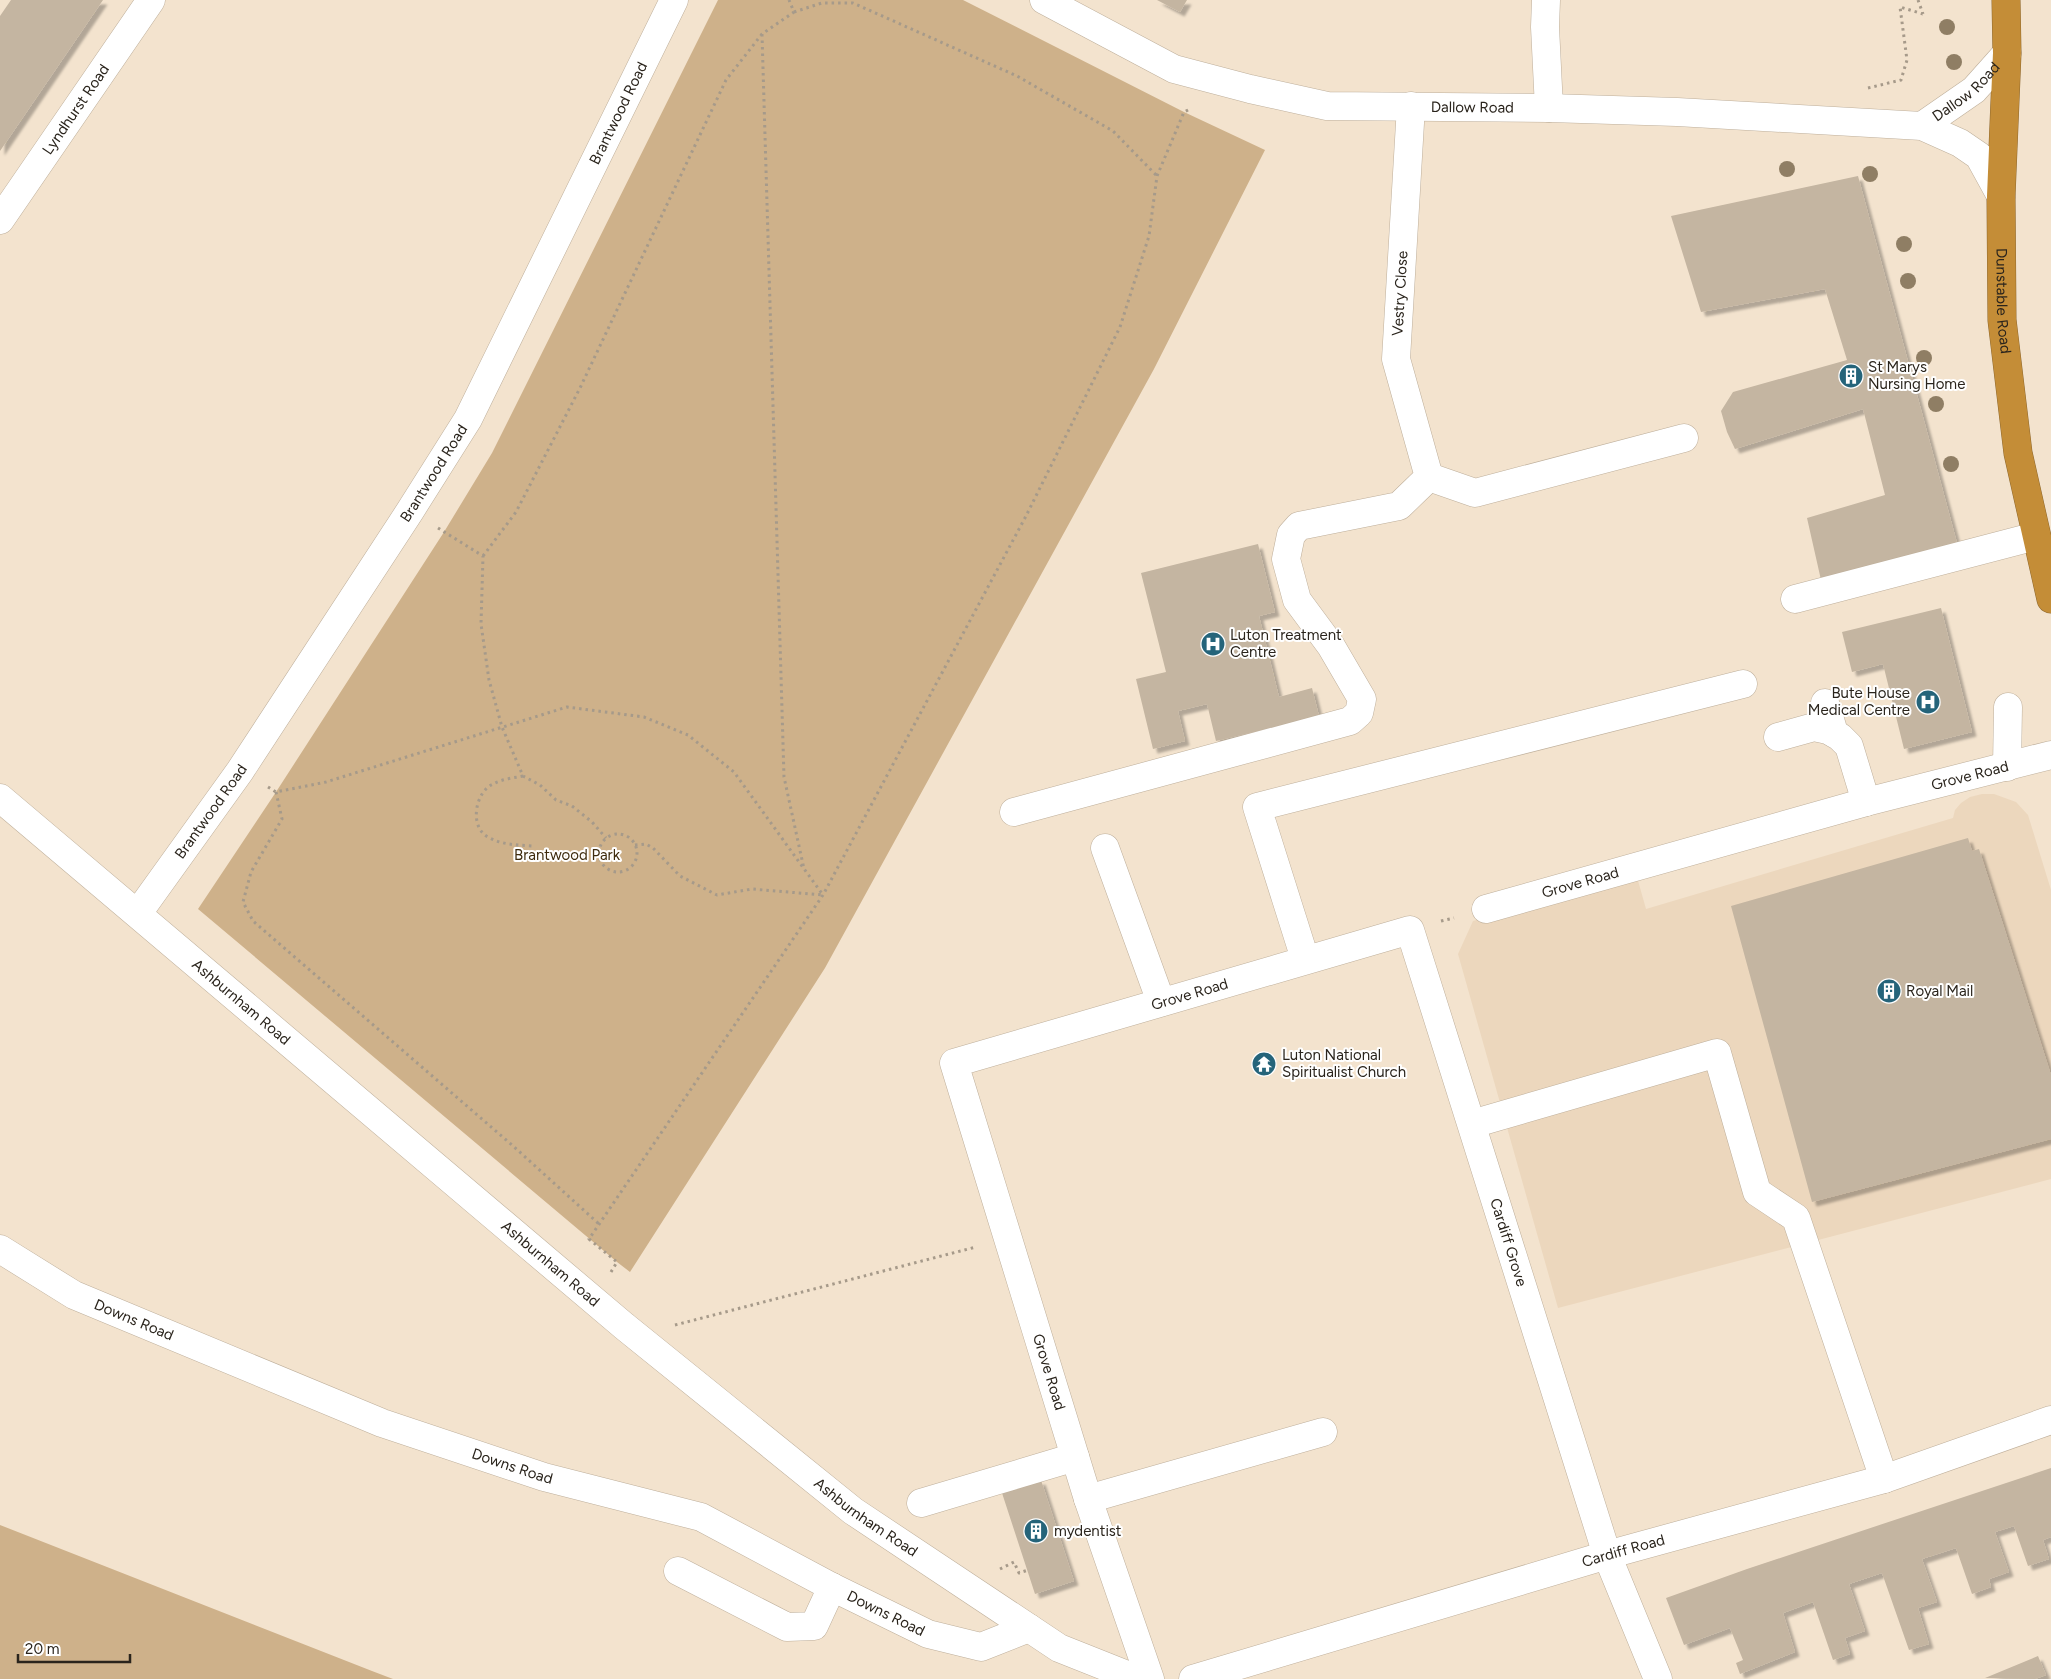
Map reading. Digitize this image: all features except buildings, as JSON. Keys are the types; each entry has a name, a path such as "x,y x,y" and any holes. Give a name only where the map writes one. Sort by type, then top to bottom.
{"highway":[{"name":"Dunstable Road","path":"2006,0 2007,53 2001,196 2002,320 2018,453 2051,599"}],"street":[{"name":"Lyndhurst Road","path":"0,220 151,0"},
{"name":"Brantwood Road","path":"138,913 240,771 468,419 674,0"},
{"name":"Dallow Road","path":"1044,0 1174,69 1250,89 1327,106 1549,108 1677,112 1922,126 1980,156 2001,196"},
{"path":"1546,0 1545,27 1549,108"},
{"name":"Dallow Road","path":"1922,126 1974,90 2007,53"},
{"name":"Vestry Close","path":"1411,106 1396,359 1429,477"},
{"path":"1014,812 1350,721 1360,713 1362,698 1331,646 1297,600 1286,559 1291,535 1299,526 1399,506 1429,477 1476,493 1684,438"},
{"path":"1795,599 2036,536"},
{"path":"1305,959 1258,807 1743,684"},
{"path":"1825,704 1834,733"},
{"path":"2006,767 2008,707"},
{"path":"1778,737 1814,727 1834,733 1848,746 1866,802"},
{"name":"Grove Road","path":"1486,909 1866,802 2006,767 2049,763"},
{"name":"Ashburnham Road","path":"0,798 636,1335 853,1511 1059,1648 1137,1679"},
{"path":"1106,848 1160,1002"},
{"name":"Grove Road","path":"1150,1679 1088,1499 954,1063 1305,959 1410,930"},
{"name":"Cardiff Grove","path":"1410,930 1607,1555 1658,1679"},
{"path":"1472,1124 1717,1053 1757,1192 1796,1218 1884,1480"},
{"name":"Downs Road","path":"0,1249 74,1295 382,1424 544,1477 701,1516 832,1587 928,1634 981,1647 1029,1628"},
{"name":"Cardiff Road","path":"1193,1679 1607,1555 1884,1480 2051,1420"},
{"path":"1088,1499 1323,1432"},
{"path":"921,1503 1075,1457"},
{"path":"678,1571 787,1627 814,1626 832,1587"}],"path":[{"path":"789,0 794,12"},
{"path":"1863,89 1901,80 1907,60 1898,0"},
{"path":"1900,7 1923,14 1918,0"},
{"path":"606,838 592,822 572,806 556,800 540,785 523,776 502,727 489,680 481,624 483,556 516,512 566,415 726,80 762,34 794,12 822,3 853,3 1017,76 1113,131 1157,176"},
{"path":"762,34 784,777 804,868"},
{"path":"617,1262 589,1239 823,895 1026,516 1120,327 1149,236 1157,176 1184,112 1191,109"},
{"path":"410,511 483,556"},
{"path":"240,771 276,792 326,782 568,707 644,717 688,735 734,772 823,895"},
{"path":"523,776 492,784 483,791 476,811 479,825 485,836 511,845 533,846"},
{"path":"276,792 282,819 251,872 243,902 253,921 512,1144 598,1224"},
{"path":"622,834 628,836 635,845 637,851 634,863 624,871 611,870 601,862 599,856 602,843 606,838 611,835 622,834"},
{"path":"635,845 646,844 653,848 680,876 717,894 752,889 823,895"},
{"path":"1410,930 1486,909"},
{"path":"636,1335 1008,1239"}],"shaded area":[{"path":"1994,794 2016,802 2028,815 2051,890 2051,1179 1558,1308 1458,954 1473,921 1637,877 1646,909 1953,818 1955,810 1961,803 1970,797"}],"green space":[{"name":"Brantwood Park","path":"718,0 963,0 1184,112 1265,150 1154,369 825,968 630,1272 198,909 444,532 492,453"},
{"path":"0,1525 372,1671 393,1679 0,1679"}],"place":[{"name":"St Marys Nursing Home","path":"1851,376"},
{"name":"Luton Treatment Centre","path":"1213,644"},
{"name":"Bute House Medical Centre","path":"1928,702"},
{"name":"Royal Mail","path":"1889,991"},
{"name":"Luton National Spiritualist Church","path":"1264,1064"},
{"name":"mydentist","path":"1036,1531"}]}
